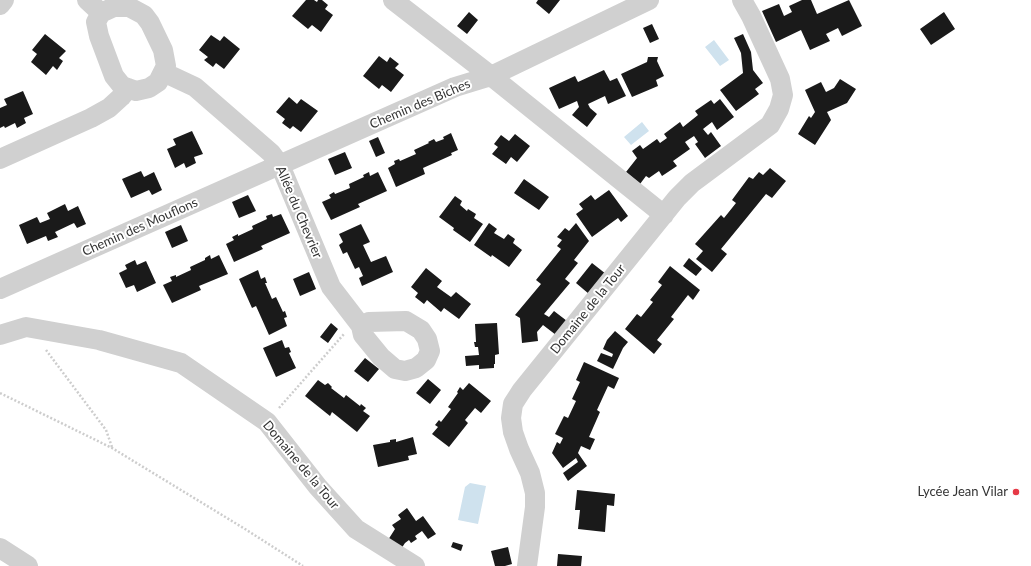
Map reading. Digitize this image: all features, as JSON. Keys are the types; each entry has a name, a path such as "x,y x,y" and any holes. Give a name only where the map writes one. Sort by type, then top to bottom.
{"street":[{"path":"0,5 4,0"},
{"name":"Chemin des Biches","path":"393,0 491,76"},
{"path":"649,0 491,76 664,215"},
{"name":"Domaine de la Tour","path":"527,566 535,507 535,493 530,473 513,432 510,418 513,404 522,390 664,215 692,183 770,125 779,109 783,95 780,79 742,0"},
{"path":"138,5 150,23 163,50 166,66 158,82 149,88 136,91 122,86 114,76 98,36 94,7 129,7 138,5"},
{"name":"Allée du Chevrier","path":"163,72 195,86 271,153 280,165 331,287 358,323"},
{"name":"Chemin des Biches","path":"280,165 455,87 491,76"},
{"path":"0,159 109,108 122,97 128,88"},
{"name":"Chemin des Mouflons","path":"0,289 280,165"},
{"name":"Domaine de la Tour","path":"0,335 26,327 40,329 99,340 181,363 267,422 318,487 356,529 415,566"},
{"path":"0,548 28,566"}],"path":[{"path":"267,422 358,323"},
{"path":"40,329 40,342 106,430 112,448"},
{"path":"0,393 112,448 245,528 303,566"}],"water":[{"path":"714,40 729,60 720,66 705,47"},
{"path":"642,122 649,131 631,145 624,137"},
{"path":"470,483 486,486 478,524 458,520 465,487"}],"building":[{"path":"306,0 314,0 317,2 318,0 322,0 328,5 325,9 333,15 321,32 312,25 308,29 292,16"},
{"path":"538,0 560,0 549,14 536,3"},
{"path":"802,0 811,0 817,14 849,0 862,26 842,36 838,28 826,34 830,41 810,50 801,30 776,42 762,11 779,4 784,16 792,12 789,6"},
{"path":"469,12 478,20 467,34 457,26"},
{"path":"944,12 955,29 931,45 920,29"},
{"path":"652,24 659,39 650,43 643,28"},
{"path":"45,34 66,51 59,58 63,61 57,70 53,66 46,75 31,62 37,54 32,50"},
{"path":"743,34 751,52 753,70 763,83 755,89 759,94 736,111 720,90 743,73 741,53 734,38"},
{"path":"211,35 220,41 224,36 240,49 224,69 216,63 213,67 204,60 208,57 199,50"},
{"path":"379,56 387,62 390,57 399,64 395,68 404,75 391,92 382,85 379,89 363,76"},
{"path":"648,57 658,57 657,61 664,76 656,80 658,86 632,97 621,74 647,62"},
{"path":"604,70 610,81 617,78 626,96 608,104 605,96 588,104 597,114 587,127 572,115 579,107 577,101 559,109 549,88 575,76 578,82"},
{"path":"840,79 856,89 847,103 827,112 831,120 815,145 798,134 809,116 811,118 815,112 805,90 821,82 826,92 834,88"},
{"path":"23,91 33,114 24,118 26,123 17,128 15,123 5,128 4,126 0,128 0,108 7,105 4,99"},
{"path":"289,97 297,104 301,99 318,111 301,132 293,126 290,129 282,123 285,119 276,112"},
{"path":"720,99 734,117 717,130 712,122 703,129 708,135 711,132 721,146 705,158 695,144 698,142 694,136 685,142 690,149 673,161 677,166 662,176 659,171 649,178 646,176 640,184 626,172 637,158 632,151 640,145 643,149 657,139 660,143 667,138 664,134 680,122 683,127 698,115 695,111 711,100 714,104"},
{"path":"192,131 203,154 194,157 196,163 186,168 184,163 175,168 167,149 176,145 173,139"},
{"path":"451,133 458,150 451,153 452,155 423,168 425,174 396,187 388,168 395,164 394,161 399,159 400,161 416,154 414,150 434,139 436,142 444,139 443,137"},
{"path":"515,134 530,146 517,162 511,157 506,164 492,154 498,147 494,144 501,135 509,141"},
{"path":"378,137 385,153 376,157 369,141"},
{"path":"345,152 352,168 335,175 328,159"},
{"path":"770,168 786,181 772,198 766,194 721,249 727,254 712,272 696,259 703,251 695,244 721,215 724,218 736,203 732,200 749,177 753,179 759,172 763,175"},
{"path":"141,171 144,177 154,172 162,190 152,195 149,190 131,198 122,179"},
{"path":"369,172 370,176 378,172 387,191 358,204 360,207 331,220 322,202 331,198 329,195 334,192 335,194 350,188 349,184 364,177 363,175"},
{"path":"524,179 549,197 539,210 514,193"},
{"path":"609,190 628,216 621,222 618,218 592,237 576,214 583,209 579,204 591,195 595,200"},
{"path":"248,195 256,211 239,218 232,202"},
{"path":"455,196 462,201 460,205 467,211 468,209 476,214 474,218 483,224 470,242 453,230 454,228 439,217"},
{"path":"65,204 68,211 78,206 86,224 77,228 74,223 55,232 58,237 48,241 46,236 27,244 19,225 37,217 40,223 50,219 47,213"},
{"path":"272,214 273,217 281,214 290,233 261,246 263,249 234,262 226,244 234,240 232,237 238,234 238,236 253,229 252,226 267,219 266,216"},
{"path":"489,223 497,229 494,233 504,239 508,234 515,239 513,243 522,250 509,267 474,245"},
{"path":"576,223 589,241 574,260 578,263 565,279 570,283 544,314 549,317 554,311 567,321 556,335 543,325 537,332 538,341 522,343 520,318 515,315 541,284 536,280 561,249 557,246 562,240 557,237 565,228 569,231"},
{"path":"361,224 370,242 363,245 371,262 386,256 393,272 362,286 359,278 363,276 359,267 355,269 347,252 343,254 339,245 343,242 339,234"},
{"path":"181,225 188,241 172,248 165,232"},
{"path":"210,255 211,259 219,255 228,274 199,286 201,290 172,303 163,285 172,281 170,277 176,275 176,277 191,270 190,267 205,260 205,258"},
{"path":"689,258 702,269 696,276 683,266"},
{"path":"135,260 137,265 146,261 156,283 137,292 134,285 126,288 119,273 127,269 125,265"},
{"path":"592,263 606,274 589,294 576,283"},
{"path":"670,266 700,290 693,300 688,295 671,317 674,319 657,340 662,344 654,354 625,329 637,314 641,317 653,302 650,300 662,285 658,282"},
{"path":"426,268 442,281 437,287 451,297 456,292 471,304 459,319 444,308 441,312 427,300 424,304 415,297 418,293 411,287"},
{"path":"258,270 261,279 265,277 267,283 265,283 272,299 276,297 287,317 284,318 287,326 269,335 256,306 252,308 239,279"},
{"path":"309,272 316,289 300,296 293,279"},
{"path":"331,323 338,329 328,343 320,337"},
{"path":"497,323 499,354 495,355 494,368 479,369 479,365 466,366 465,356 479,355 478,347 475,347 474,342 476,342 475,324"},
{"path":"615,331 628,342 623,348 613,369 597,361 601,353 612,357 613,354 603,349 607,340"},
{"path":"282,340 285,348 289,347 291,352 289,353 296,368 276,377 263,348"},
{"path":"365,358 379,369 368,382 354,371"},
{"path":"584,362 619,378 614,389 608,386 597,410 600,412 589,437 595,439 590,450 581,446 578,453 587,466 568,481 563,473 578,462 576,458 563,468 552,453 557,442 560,444 563,438 555,434 564,416 568,418 576,401 572,399 580,382 576,380"},
{"path":"428,379 441,390 430,404 416,393"},
{"path":"318,380 325,385 328,383 332,387 331,388 344,398 346,395 360,406 361,404 366,408 363,411 370,416 357,432 332,412 330,416 305,396"},
{"path":"469,383 491,401 481,413 475,408 465,420 468,423 449,447 432,434 438,427 435,425 439,420 441,422 451,409 448,407 458,393 457,392 460,387 463,390"},
{"path":"413,437 417,454 408,456 409,460 378,467 373,445 390,442 390,440 396,439 396,442"},
{"path":"577,490 615,494 614,506 607,505 605,532 578,529 580,510 575,510"},
{"path":"407,508 416,521 423,516 436,534 428,539 422,531 415,536 417,539 411,543 409,540 401,549 388,540 395,529 392,525 401,519 398,515"},
{"path":"453,542 463,545 461,551 451,547"},
{"path":"508,547 512,564 495,566 491,551"},
{"path":"558,554 582,556 581,566 557,566"}],"place":[{"name":"Lycée Jean Vilar","path":"1016,492"}]}
